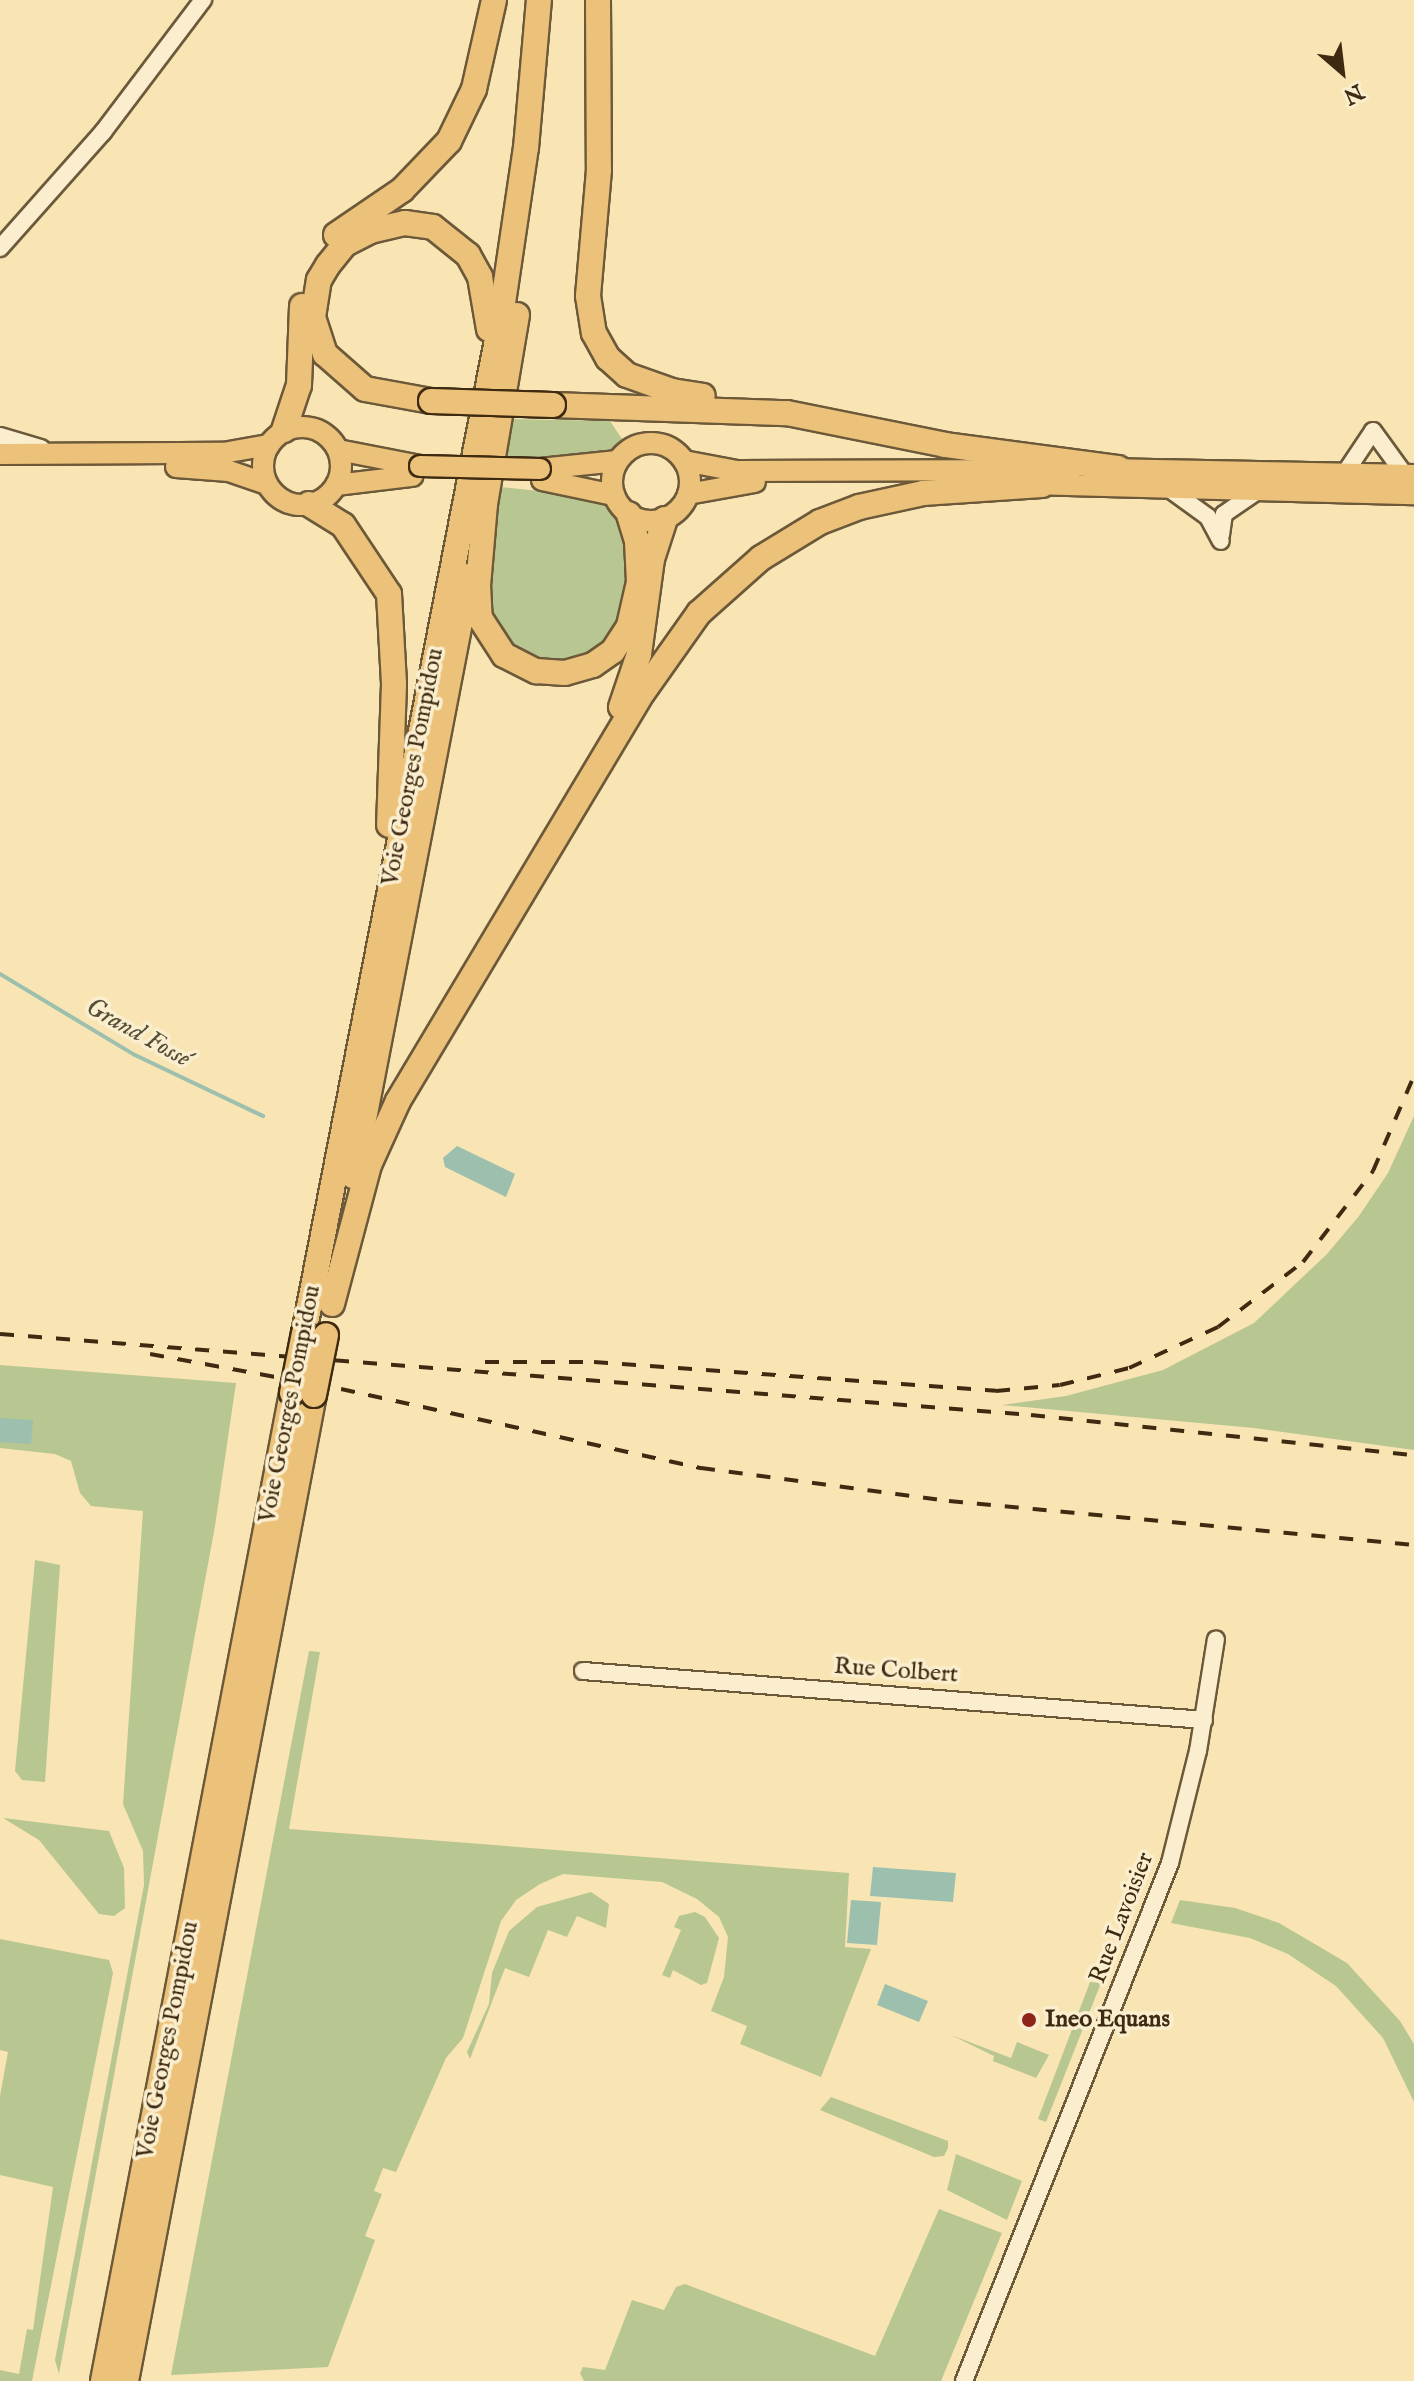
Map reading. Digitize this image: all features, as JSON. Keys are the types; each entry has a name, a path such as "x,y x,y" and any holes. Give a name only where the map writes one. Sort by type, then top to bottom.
{"highway":[{"path":"277,438 299,385 306,281 321,251 339,232 402,190 449,141 474,89 494,0"},
{"path":"478,426 489,378 526,148 539,0"},
{"path":"555,0 534,201 485,504 480,618 504,655 546,673 593,665 613,651 629,626 639,572 629,514"},
{"path":"598,0 599,170 588,296 594,333 608,358 639,381 787,413 959,447 1118,468"},
{"path":"478,426 489,329 480,277 468,255 433,227 405,223 370,231 345,244 319,280 313,317 317,337 337,368 365,389 431,401 553,405 787,413"},
{"name":"Voie Georges Pompidou","path":"110,2380 315,1334 384,915 478,426"},
{"path":"332,1304 356,1208 388,1122 584,790 678,638 717,594 761,558 820,522 895,498 1042,485"},
{"path":"309,504 343,525 377,570 391,605 394,729 384,915"},
{"name":"Voie Georges Pompidou","path":"315,1334 332,1304 485,504"},
{"path":"584,790 631,684 657,536 665,519"}],"main road":[{"path":"0,454 223,453 277,438 321,431 338,450 419,471"},
{"path":"267,484 263,464 277,438"},
{"path":"0,465 209,468 267,484 289,502 309,504 336,485 419,471 539,474 618,461 645,443 668,446 684,461 737,471 1118,468 1409,475"},
{"path":"336,485 338,450"},
{"path":"614,495 618,461"},
{"path":"684,461 688,494"},
{"path":"539,474 614,495 629,514 647,521 665,519 688,494 756,482 881,477 1042,485 1414,494"}],"street":[{"path":"0,248 103,132 203,0"},
{"path":"1345,473 1373,431 1409,475"},
{"path":"0,436 63,452"},
{"path":"1168,488 1208,517 1221,541 1224,514 1260,490"},
{"name":"Rue Lavoisier","path":"964,2381 1170,1863 1204,1720 1216,1639"},
{"name":"Rue Colbert","path":"583,1671 1204,1720"}],"green space":[{"path":"510,419 610,421 624,442 603,458 504,461"},
{"path":"500,487 605,498 627,525 633,554 626,608 601,651 557,665 518,653 493,625 486,595"},
{"path":"1414,1116 1414,1450 1254,1428 1002,1405 1066,1396 1163,1370 1254,1323 1327,1254 1359,1216 1388,1173"},
{"path":"0,1365 236,1383 215,1526 59,2374 55,2360 144,1885 143,1851 123,1804 143,1511 91,1506 80,1493 71,1461 55,1454 0,1448"},
{"path":"35,1560 60,1565 45,1782 22,1780 15,1771"},
{"path":"309,1651 320,1652 289,1829 849,1873 845,1947 871,1949 821,2077 740,2044 747,2026 711,2011 724,1977 728,1937 719,1917 697,1899 662,1882 563,1874 540,1884 516,1900 501,1921 463,2038 446,2058 396,2172 383,2168 374,2191 382,2194 365,2236 375,2240 328,2367 171,2375"},
{"path":"3,1818 109,1831 124,1868 125,1908 114,1916 99,1914 39,1840"},
{"path":"591,1892 609,1904 606,1928 577,1916 567,1937 548,1930 529,1977 505,1968 470,2059 467,2052 489,2004 492,1973 509,1931 537,1907"},
{"path":"1180,1900 1235,1908 1279,1923 1347,1963 1400,2021 1414,2044 1414,2102 1383,2038 1336,1986 1288,1954 1250,1938 1171,1923"},
{"path":"695,1912 705,1917 719,1938 707,1983 701,1985 673,1970 670,1978 662,1975 681,1930 674,1927 679,1916"},
{"path":"0,1939 109,1960 113,1973 32,2381 0,2381 0,2370 19,2374 27,2329 33,2330 53,2187 0,2175 0,2096 8,2052 0,2050"},
{"path":"1090,1982 1101,1983 1046,2122 1038,2119"},
{"path":"951,2035 1011,2058 1017,2042 1049,2055 1036,2078 993,2061 994,2056"},
{"path":"831,2097 948,2141 948,2148 944,2156 934,2157 820,2110"},
{"path":"956,2154 1022,2181 1007,2220 947,2190"},
{"path":"939,2209 1002,2233 941,2381 584,2381 580,2373 583,2367 605,2370 632,2300 664,2310 676,2287 685,2284 875,2356"}],"shaded area":[{"path":"457,1146 515,1174 506,1197 445,1167 443,1158"},
{"path":"0,1418 33,1420 31,1444 0,1442"},
{"path":"873,1867 956,1873 953,1902 870,1896"},
{"path":"851,1900 881,1902 877,1945 847,1943"},
{"path":"885,1984 928,2001 919,2022 877,2005"}],"waterway":[{"name":"Grand Fossé","path":"0,974 135,1055 263,1116"}],"railway":[{"path":"485,1362 594,1362 996,1391 1060,1385 1129,1368 1218,1327 1303,1262 1373,1171 1414,1076"},
{"path":"0,1334 1031,1415 1414,1455"},
{"path":"150,1354 341,1389 701,1468 949,1501 1414,1545"}],"place":[{"name":"Ineo Equans","path":"1029,2020"}]}
